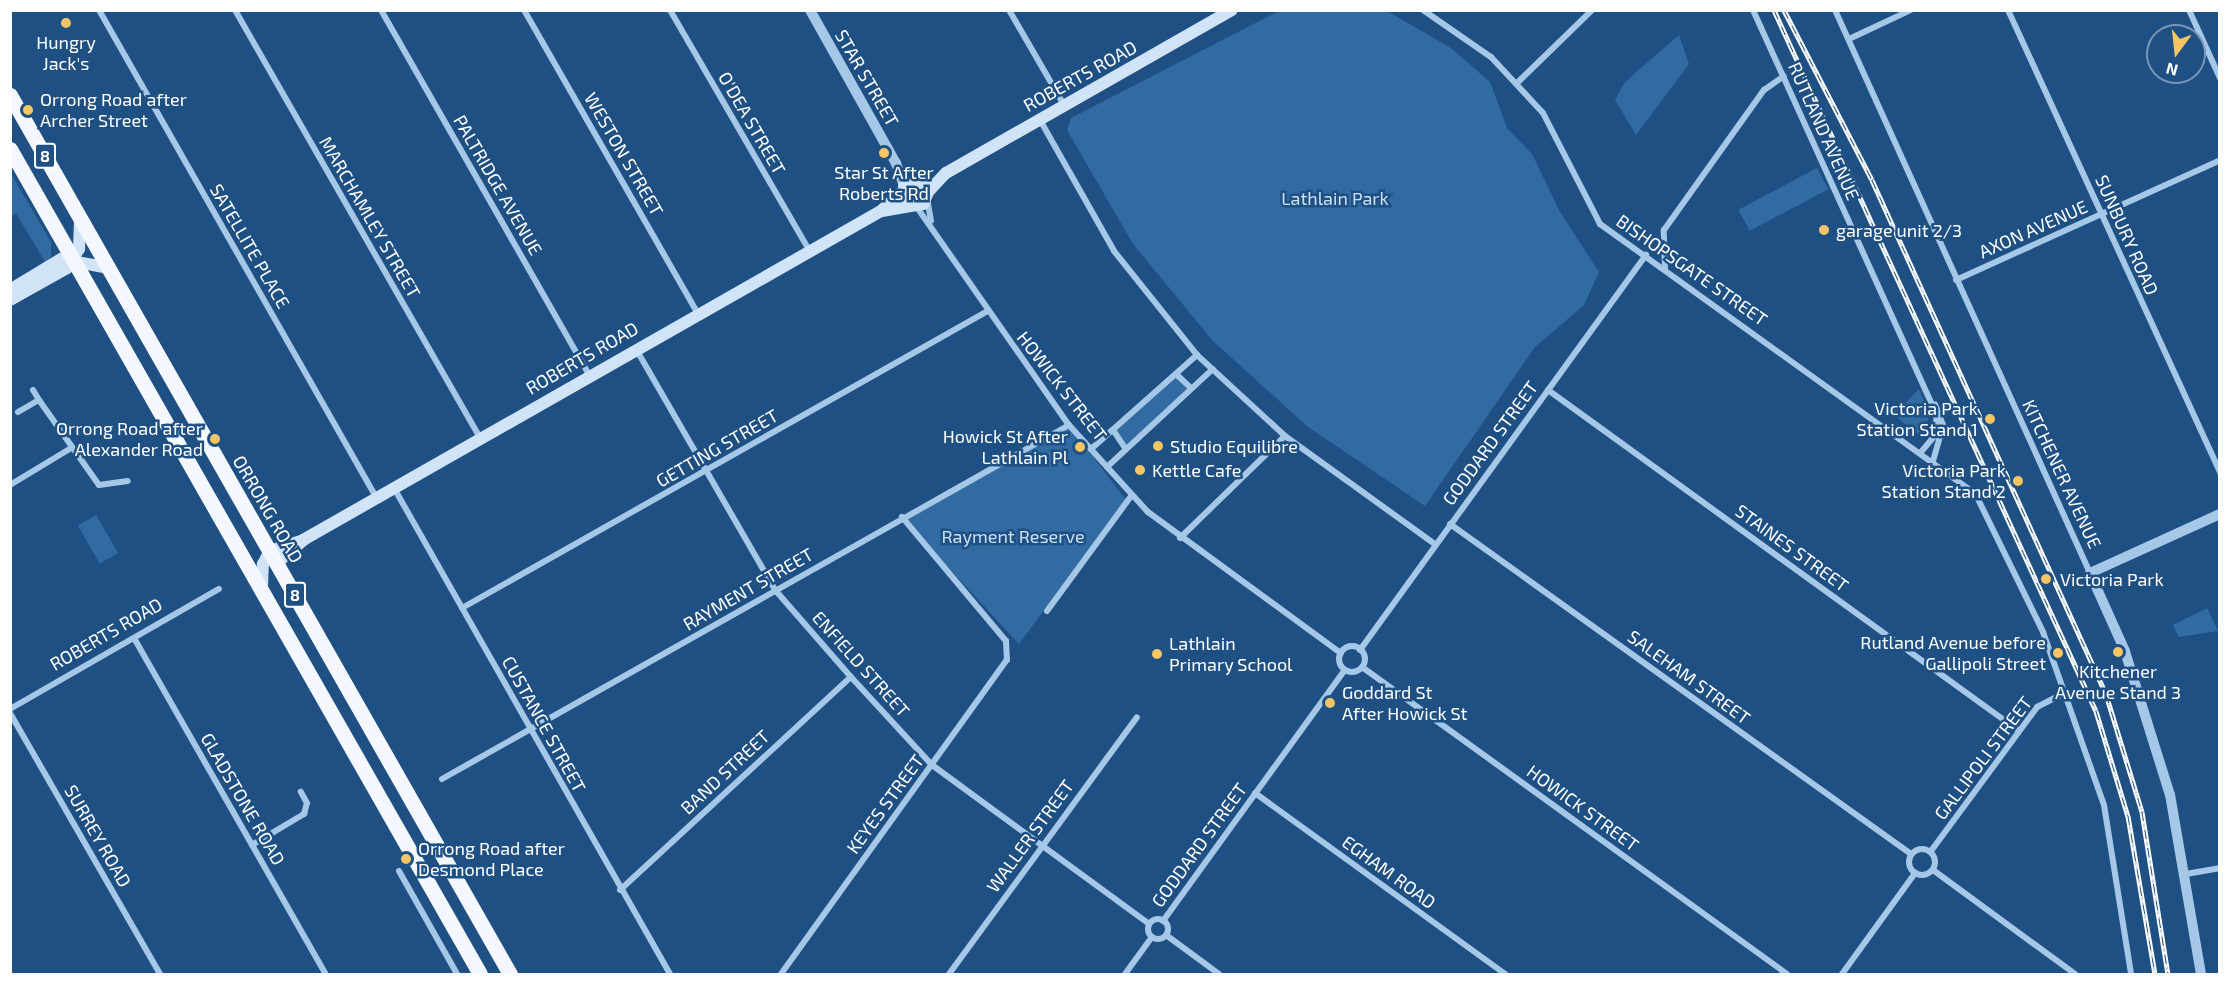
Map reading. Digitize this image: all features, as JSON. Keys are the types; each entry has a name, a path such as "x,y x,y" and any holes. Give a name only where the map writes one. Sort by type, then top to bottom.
{"highway":[{"name":"ORRONG ROAD","path":"10,95 510,975"},
{"name":"8","path":"10,150 480,975"}],"main road":[{"name":"ROBERTS ROAD","path":"274,557 697,312 881,211 910,191 1064,106 1212,16 1233,10"},
{"name":"ROBERTS ROAD","path":"910,191 928,195 946,173"},
{"path":"910,191 928,195"},
{"path":"10,300 73,260 80,248 80,217"},
{"path":"10,290 62,259 109,268"},
{"path":"264,595 261,573 274,557"}],"street":[{"name":"SATELLITE PLACE","path":"99,10 376,497"},
{"name":"MARCHAMLEY STREET","path":"235,10 480,438"},
{"name":"PALTRIDGE AVENUE","path":"381,10 589,374"},
{"name":"WESTON STREET","path":"524,10 697,312"},
{"name":"O'DEA STREET","path":"669,10 809,250"},
{"name":"STAR STREET","path":"810,10 897,163 910,191"},
{"path":"1009,10 1064,106"},
{"name":"BISHOPSGATE STREET","path":"1422,10 1472,41 1517,83 1570,158 1600,224 1921,452 1975,493 1990,514 2066,692 2104,806 2131,975"},
{"path":"1517,83 1592,10"},
{"name":"RUTLAND AVENUE","path":"1753,10 1943,426 1933,461"},
{"name":"KITCHENER AVENUE","path":"1835,10 2125,651 2158,749 2186,874 2201,975"},
{"path":"1849,39 1911,10"},
{"name":"SUNBURY ROAD","path":"2008,10 2220,471"},
{"path":"2189,10 2220,78"},
{"path":"1665,269 1664,230 1764,90 1784,76"},
{"path":"1040,119 1114,251 1197,355 1285,436 1435,544"},
{"name":"AXON AVENUE","path":"1956,280 2220,160"},
{"name":"HOWICK STREET","path":"910,191 931,221 986,312 1069,425 1132,495 1180,538 1341,652"},
{"name":"HOWICK STREET","path":"928,195 931,221"},
{"name":"GODDARD STREET","path":"1360,650 1646,255"},
{"name":"GETTING STREET","path":"462,608 986,312"},
{"name":"ENFIELD STREET","path":"636,349 776,591 851,676 932,765 1149,924"},
{"path":"1091,449 1197,355"},
{"path":"1107,467 1213,369"},
{"path":"1176,374 1191,388"},
{"path":"33,390 71,448 99,485 128,481"},
{"name":"STAINES STREET","path":"1548,390 2019,731"},
{"name":"RUTLAND AVENUE","path":"1921,452 1939,427 1928,394"},
{"path":"18,412 39,400"},
{"name":"RAYMENT STREET","path":"442,779 776,591 902,517 1069,425"},
{"path":"1113,430 1126,449"},
{"path":"1180,538 1285,436"},
{"path":"10,485 71,448"},
{"name":"CUSTANCE STREET","path":"394,487 670,975"},
{"path":"1047,610 1132,495"},
{"path":"2090,573 2220,514"},
{"name":"KEYES STREET","path":"781,975 932,765 1010,650 902,517"},
{"name":"SALEHAM STREET","path":"1450,524 1911,854"},
{"name":"ROBERTS ROAD","path":"10,711 219,589"},
{"name":"GLADSTONE ROAD","path":"134,638 326,975"},
{"path":"1350,647 1360,650 1362,667 1345,670 1341,652 1350,647"},
{"name":"HOWICK STREET","path":"1362,667 1787,975"},
{"name":"GODDARD STREET","path":"1163,921 1345,670"},
{"name":"BAND STREET","path":"620,890 851,676"},
{"name":"GALLIPOLI STREET","path":"1931,851 2037,707 2066,692"},
{"name":"SURREY ROAD","path":"10,711 160,975"},
{"name":"WALLER STREET","path":"949,975 1041,845 1137,717"},
{"path":"252,845 304,814 307,803 301,792"},
{"name":"EGHAM ROAD","path":"1255,793 1505,975"},
{"path":"1915,873 1911,854 1920,849 1931,851 1933,870"},
{"path":"2186,874 2220,868"},
{"path":"1842,975 1915,873 1933,870 2075,975"},
{"path":"399,871 457,975"},
{"path":"1152,937 1149,924 1163,921 1166,935 1219,975"},
{"path":"1125,975 1152,937 1166,935"}],"green space":[{"name":"Lathlain Park","path":"1279,11 1387,11 1451,48 1490,82 1507,128 1532,154 1560,212 1599,272 1584,305 1535,347 1425,506 1308,427 1213,341 1133,244 1067,130 1071,118"},
{"path":"1679,35 1689,64 1636,135 1615,100 1625,82"},
{"path":"1817,168 1828,189 1750,231 1738,210"},
{"path":"10,172 51,242 51,257 45,262 16,213 11,216"},
{"path":"1176,374 1191,388 1126,449 1113,430"},
{"path":"1919,389 1930,415 1920,436 1889,411 1901,408"},
{"name":"Rayment Reserve","path":"1069,425 1126,500 1019,644 902,517"},
{"path":"96,515 118,553 100,564 78,526"},
{"path":"2207,608 2218,631 2179,637 2173,625"}],"railway":[{"path":"1774,10 2096,711 2128,816 2155,974"},
{"path":"1784,10 1872,180 2106,694 2142,812 2168,974"}],"place":[{"name":"Hungry Jack's","path":"66,23"},
{"name":"Orrong Road after Archer Street","path":"28,110"},
{"name":"Star St After Roberts Rd","path":"884,153"},
{"name":"garage unit 2/3","path":"1824,230"},
{"name":"Victoria Park Station Stand 1","path":"1990,419"},
{"name":"Orrong Road after Alexander Road","path":"215,439"},
{"name":"Studio Equilibre","path":"1158,446"},
{"name":"Howick St After Lathlain Pl","path":"1080,447"},
{"name":"Kettle Cafe","path":"1140,470"},
{"name":"Victoria Park Station Stand 2","path":"2018,481"},
{"name":"Victoria Park","path":"2046,579"},
{"name":"Kitchener Avenue Stand 3","path":"2118,652"},
{"name":"Rutland Avenue before Gallipoli Street","path":"2058,653"},
{"name":"Lathlain Primary School","path":"1157,654"},
{"name":"Goddard St After Howick St","path":"1330,703"},
{"name":"Orrong Road after Desmond Place","path":"406,859"}]}
